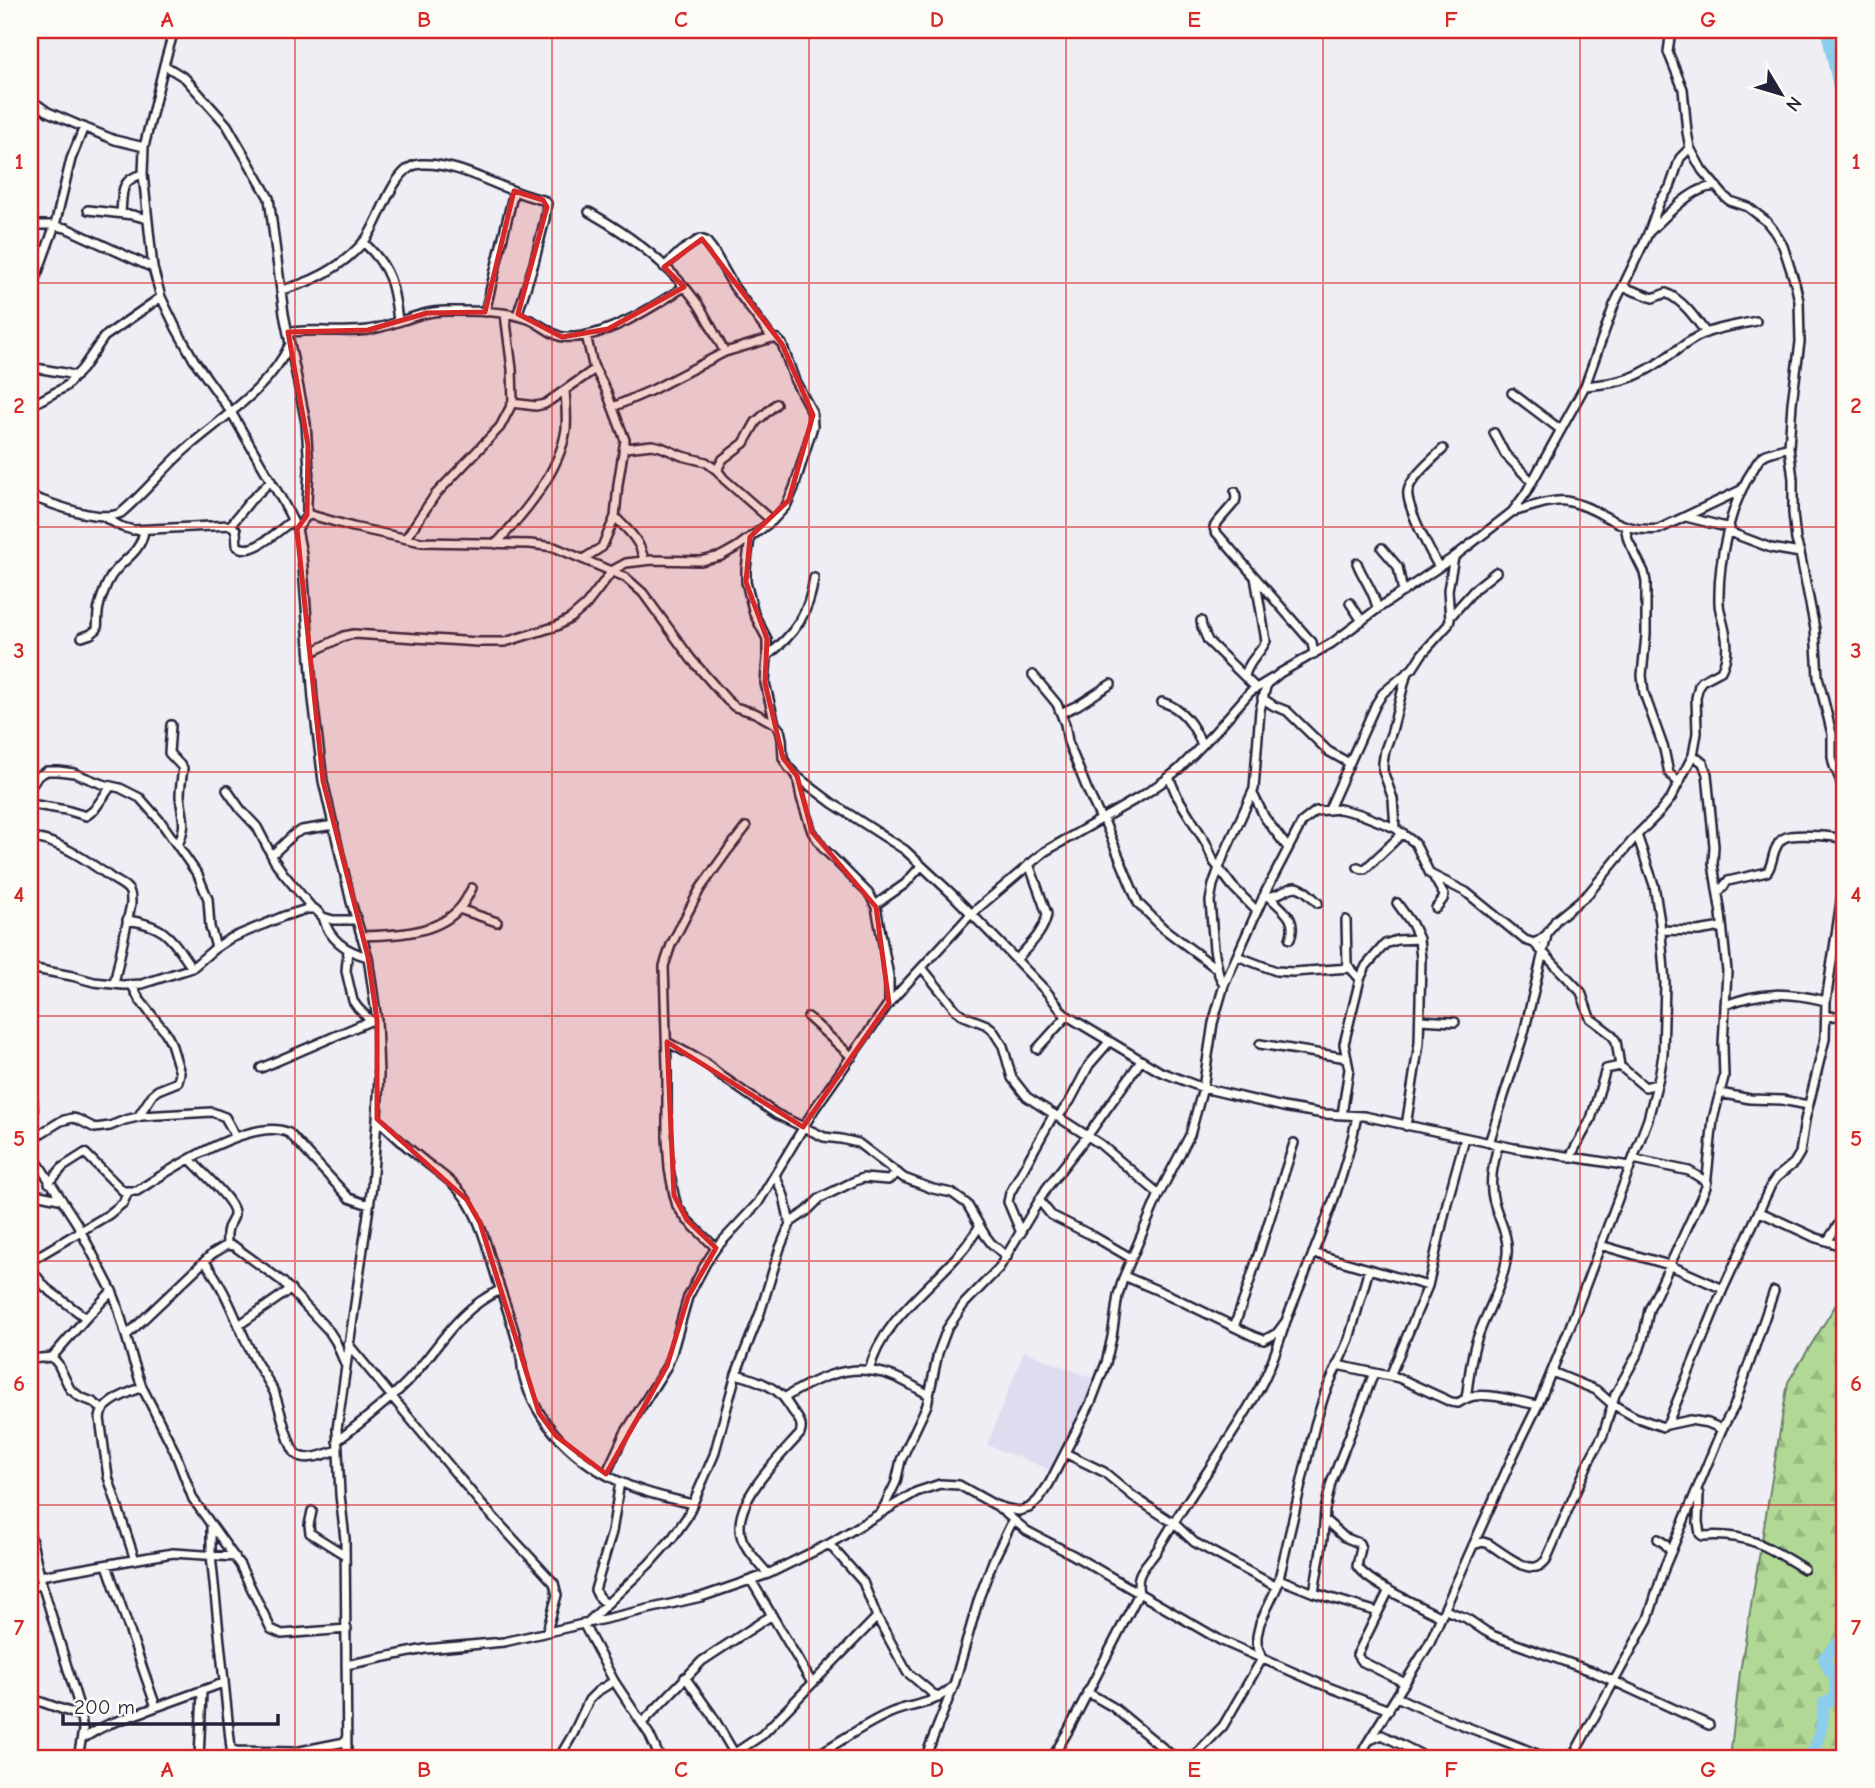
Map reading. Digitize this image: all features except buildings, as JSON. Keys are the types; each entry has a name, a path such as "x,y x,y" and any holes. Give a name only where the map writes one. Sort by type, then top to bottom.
{"street":[{"path":"174,30 144,147 143,174 153,268 176,328 194,360 232,412 297,529 302,554 323,781 356,920 368,957 379,1076 377,1119 369,1205 345,1365 338,1445 347,1629 346,1758"},
{"path":"1671,30 1668,52 1683,89 1690,148 1702,170 1730,201 1748,208 1770,225 1783,246 1795,283 1799,302 1800,342 1789,447 1795,531 1815,629 1818,677 1832,734 1832,757 1845,801"},
{"path":"164,65 185,78 227,125 269,198 281,290 301,392 308,445 307,516 297,529"},
{"path":"30,99 48,111 84,127 115,140 144,147"},
{"path":"30,294 55,225 72,159 84,127"},
{"path":"606,1474 625,1433 667,1366 688,1297 706,1263 716,1248 751,1211 803,1127 889,1003 971,914 1044,852 1145,794 1169,777 1256,688 1314,654 1362,621 1454,557 1512,512 1532,482 1585,386 1614,305 1648,234 1660,201 1672,181 1680,158 1690,148"},
{"path":"281,290 321,277 338,265 374,228 390,191 409,166 423,163 449,168 547,203 534,263 517,316"},
{"path":"121,213 125,183 134,176 143,174"},
{"path":"1648,234 1695,192 1706,187 1717,187"},
{"path":"485,312 514,191"},
{"path":"88,210 147,219"},
{"path":"589,212 607,222 684,286 725,352"},
{"path":"30,225 55,225 80,233 153,268"},
{"path":"310,653 344,636 354,634 505,642 557,626 586,605 613,570 626,563 701,561 720,556 772,521 786,506 813,426 813,415 795,381 782,344 772,338 742,299 706,242 700,239 691,244 664,267"},
{"path":"363,242 375,254 392,282 398,321"},
{"path":"288,332 368,330 441,311 505,314 534,321 562,337 586,335 608,329 666,299 684,286"},
{"path":"1623,286 1653,298 1666,293 1673,296 1692,314 1706,333"},
{"path":"30,406 65,387 104,337 162,297"},
{"path":"406,538 435,495 500,427 512,404 512,369 505,314"},
{"path":"1585,386 1610,384 1644,372 1706,333 1756,321"},
{"path":"583,559 602,547 615,517 625,448 622,428 595,369 586,335"},
{"path":"613,407 725,352 772,338"},
{"path":"30,496 75,511 104,517 121,513 185,450 232,412 277,368 290,344"},
{"path":"30,367 76,376"},
{"path":"512,404 545,404 595,369"},
{"path":"496,544 512,527 557,460 567,419 565,391"},
{"path":"1512,393 1561,430"},
{"path":"718,471 723,459 744,443 756,422 776,404"},
{"path":"1494,433 1505,454 1532,482"},
{"path":"625,448 652,444 706,462 772,521"},
{"path":"1534,943 1547,934 1556,920 1588,894 1637,835 1660,812 1679,783 1693,755 1697,733 1696,698 1699,685 1721,671 1726,655 1727,641 1718,607 1723,553 1741,490 1764,455 1789,447"},
{"path":"1439,567 1426,546 1408,500 1408,490 1443,449"},
{"path":"104,517 122,527 144,531 231,525 271,481"},
{"path":"1512,512 1563,501 1584,506 1625,527 1659,530 1741,490"},
{"path":"1235,492 1235,502 1214,527 1218,535 1311,642 1314,654"},
{"path":"307,516 421,542 554,547 625,577 642,593 691,659 734,707 755,713 775,724 780,730 783,758 797,776 832,803 905,850 953,895 1067,1016 1159,1071 1203,1088 1283,1107 1357,1116 1570,1157 1631,1162 1689,1171 1707,1182"},
{"path":"615,517 633,536 644,561"},
{"path":"1686,517 1729,530 1771,548 1800,553"},
{"path":"231,525 236,530 237,546 247,550 254,548 292,521"},
{"path":"1625,527 1646,582 1646,635 1642,675 1644,693 1664,748 1669,773 1679,783"},
{"path":"1635,552 1638,530"},
{"path":"82,637 97,629 99,606 109,580 137,551 144,531"},
{"path":"750,537 746,583 754,614 767,639 765,683 775,724"},
{"path":"1382,548 1398,566 1403,592"},
{"path":"1329,809 1383,693 1406,676 1448,625 1448,590 1454,557"},
{"path":"1357,563 1375,597 1377,609"},
{"path":"1450,617 1476,588 1496,572"},
{"path":"1245,676 1246,667 1266,641 1255,576"},
{"path":"767,656 794,632 808,607 814,578"},
{"path":"1350,603 1362,621"},
{"path":"1201,621 1208,641 1256,688"},
{"path":"1033,675 1057,704 1068,742 1087,789 1138,903 1163,928 1218,970"},
{"path":"1395,828 1393,799 1383,771 1383,763 1406,676"},
{"path":"1224,985 1218,970 1210,901 1219,868 1253,794 1262,698 1273,678"},
{"path":"1061,713 1111,684"},
{"path":"1262,698 1287,711 1328,751 1349,763"},
{"path":"1162,702 1184,715 1202,745"},
{"path":"171,725 169,754 183,768 180,797 185,823 178,845"},
{"path":"1473,1546 1483,1542 1489,1544 1530,1567 1543,1563 1603,1435 1612,1404 1639,1351 1649,1310 1703,1196 1707,1182 1713,1119 1724,1070 1727,971 1713,864 1714,846 1706,769 1693,755"},
{"path":"30,788 38,776 47,771 59,771 74,773 120,788 140,798 178,845 206,891 210,906 210,927 216,947"},
{"path":"797,776 812,832 824,849 870,895 875,905 889,976 889,1003"},
{"path":"1169,777 1219,868 1239,894 1257,911"},
{"path":"30,804 86,816 94,810 111,786"},
{"path":"227,790 257,828 271,855 312,908 323,917 333,920 356,920"},
{"path":"1253,794 1265,818 1288,848"},
{"path":"995,1505 1019,1511 1029,1508 1038,1500 1091,1402 1106,1363 1124,1276 1159,1195 1190,1135 1203,1088 1213,1023 1224,985 1257,911 1267,897 1302,822 1316,811 1340,809 1360,814 1403,833 1415,843 1428,871 1444,895 1436,908"},
{"path":"271,855 302,830 334,825"},
{"path":"716,1248 687,1220 677,1206 669,1169 664,966 667,953 700,889 746,827"},
{"path":"1358,867 1365,869 1403,833"},
{"path":"1358,1758 1429,1644 1538,1405 1648,1119 1663,1055 1665,983 1654,884 1637,835"},
{"path":"1718,893 1728,881 1768,872 1776,847 1788,836 1845,839"},
{"path":"30,838 70,851 99,868 131,893 114,984"},
{"path":"1016,960 1036,937 1046,921 1047,914 1029,864"},
{"path":"875,905 905,884 921,866"},
{"path":"1667,1425 1723,1289 1774,1181 1798,1157 1825,1039 1826,1001 1841,931 1845,875"},
{"path":"1432,876 1466,892 1525,940 1534,943 1581,992 1590,1018 1614,1038 1620,1066 1645,1087 1657,1084"},
{"path":"1267,897 1298,886 1318,903"},
{"path":"361,936 399,934 431,926 447,919 459,909 472,888"},
{"path":"1267,897 1291,919 1293,931 1290,939"},
{"path":"1397,903 1419,939 1421,959 1419,1043 1406,1126"},
{"path":"30,968 94,982 142,984 192,968 229,939 284,916 312,908"},
{"path":"459,909 497,922"},
{"path":"323,917 334,939 348,950 368,957"},
{"path":"127,920 155,926 163,931 176,944 192,968"},
{"path":"1346,920 1346,952 1350,968 1360,979"},
{"path":"1661,930 1698,931 1722,927"},
{"path":"1489,1143 1524,1033 1547,934"},
{"path":"1342,1115 1348,1080 1344,1044 1360,979 1366,966 1385,944 1397,940 1419,939"},
{"path":"348,950 346,971 353,1001 373,1021"},
{"path":"1237,956 1273,970 1287,972 1350,968"},
{"path":"923,969 956,1010 992,1029 1003,1046 1012,1078 1019,1089 1034,1102 1088,1135 1159,1195"},
{"path":"132,985 139,999 166,1033 180,1073 178,1082 153,1094 138,1117"},
{"path":"1725,1006 1754,996 1777,993 1826,1001"},
{"path":"1037,1049 1067,1016"},
{"path":"1826,1017 1845,1016"},
{"path":"808,1017 852,1057"},
{"path":"1420,1020 1455,1022"},
{"path":"261,1068 373,1021"},
{"path":"667,1042 706,1063 776,1114 824,1137 858,1143 912,1182 952,1193 960,1198 967,1204 991,1243 1007,1257"},
{"path":"1021,1233 1008,1202 1010,1193 1056,1116 1070,1101 1089,1065 1109,1042"},
{"path":"1260,1044 1347,1058"},
{"path":"881,1513 895,1482 901,1460 920,1421 947,1329 964,1304 1007,1257 1039,1200 1141,1061"},
{"path":"1570,1157 1591,1119 1606,1069 1620,1066"},
{"path":"30,1087 34,1116 30,1130"},
{"path":"1720,1093 1808,1105"},
{"path":"236,1137 225,1117 212,1112 138,1117 95,1128 72,1118 61,1121 30,1141 33,1157 80,1230 112,1291 142,1387 175,1452 195,1504 235,1557 269,1626 282,1634 347,1629"},
{"path":"1052,1758 1139,1594 1138,1577 1257,1394 1338,1191 1357,1116"},
{"path":"377,1119 445,1177 467,1200 480,1223 517,1341 523,1373 539,1413 556,1436 574,1452 621,1482 652,1494 692,1504"},
{"path":"50,1182 63,1167 85,1153 89,1154 119,1187 128,1192 136,1191 190,1159 236,1137 281,1129 289,1133 349,1198 369,1205"},
{"path":"1390,1376 1428,1286 1465,1138"},
{"path":"1234,1327 1294,1143"},
{"path":"1466,1398 1474,1346 1496,1293 1507,1255 1505,1233 1491,1187 1498,1145"},
{"path":"190,1159 234,1209 227,1245"},
{"path":"791,1222 820,1198 855,1181 863,1178 888,1180 898,1173"},
{"path":"585,1623 660,1553 687,1517 717,1445 736,1374 791,1222 775,1175"},
{"path":"30,1261 112,1212 123,1203 128,1192"},
{"path":"30,1193 60,1199"},
{"path":"1039,1200 1051,1215 1131,1258"},
{"path":"1828,1240 1840,1222 1845,1203"},
{"path":"1760,1212 1814,1237 1845,1247"},
{"path":"869,1371 880,1342 892,1326 959,1255 979,1227"},
{"path":"127,1335 162,1300 220,1248 227,1245 244,1252 291,1289 337,1342 345,1365"},
{"path":"1600,1245 1669,1265 1723,1289"},
{"path":"1313,1253 1428,1286"},
{"path":"205,1262 218,1280 253,1356 274,1392 296,1454 303,1458 312,1457 338,1445 409,1380 465,1312 500,1290"},
{"path":"30,1268 46,1288 86,1318"},
{"path":"1192,1758 1223,1726 1262,1659 1257,1636 1278,1583 1315,1425 1325,1393 1349,1339 1369,1269"},
{"path":"1124,1276 1264,1339 1277,1333 1286,1321"},
{"path":"239,1325 291,1289"},
{"path":"30,1359 52,1357 112,1291"},
{"path":"1572,1758 1648,1619 1671,1552 1734,1406 1774,1291"},
{"path":"348,1344 482,1506 554,1583 557,1595 547,1631"},
{"path":"52,1357 70,1389 102,1409"},
{"path":"1337,1366 1399,1378 1451,1402 1458,1403 1476,1395 1538,1405"},
{"path":"784,1398 813,1381 851,1371 878,1371 929,1395"},
{"path":"1552,1372 1601,1392 1612,1404 1653,1424 1663,1427 1690,1420 1722,1429"},
{"path":"1314,1593 1331,1483 1374,1373"},
{"path":"736,1374 773,1389 784,1398 802,1427 800,1434 760,1479 744,1509 740,1525 742,1539 768,1574"},
{"path":"135,1560 108,1477 100,1418 102,1409 142,1387"},
{"path":"1065,1453 1104,1472 1134,1497 1173,1523 1194,1542 1278,1583 1378,1612"},
{"path":"606,1604 595,1590 612,1532 621,1482"},
{"path":"346,1665 425,1649 504,1642 701,1597 768,1574 829,1544 925,1489 951,1484 959,1485 995,1505 1027,1531 1220,1640 1318,1684 1389,1710"},
{"path":"1699,1486 1700,1534 1737,1536 1768,1547 1804,1569"},
{"path":"312,1511 310,1533 345,1555"},
{"path":"925,1758 954,1685 979,1598 1013,1520"},
{"path":"1325,1520 1344,1537 1359,1543 1359,1570 1389,1590 1443,1613 1466,1618 1494,1636 1557,1657 1615,1681 1709,1726"},
{"path":"211,1525 223,1683 232,1758"},
{"path":"30,1534 81,1716 82,1739 78,1758"},
{"path":"1658,1539 1671,1552"},
{"path":"829,1544 861,1579 877,1617 907,1672 938,1698"},
{"path":"30,1588 41,1580 173,1553 235,1557"},
{"path":"107,1565 156,1707"},
{"path":"30,1568 41,1580"},
{"path":"751,1580 812,1683"},
{"path":"1389,1590 1357,1657 1405,1683"},
{"path":"642,1723 685,1677 717,1650 772,1615"},
{"path":"685,1677 736,1756 762,1735 877,1617"},
{"path":"585,1623 614,1681 642,1723 660,1758"},
{"path":"559,1758 589,1700 614,1681"},
{"path":"82,1739 102,1727 223,1683"},
{"path":"812,1758 886,1715 938,1698 954,1685"},
{"path":"199,1758 202,1692"},
{"path":"1087,1692 1113,1707 1175,1758"},
{"path":"1396,1697 1422,1710 1547,1758"},
{"path":"30,1698 81,1716"},
{"path":"1369,1741 1382,1735 1428,1758"},
{"path":"231,1749 269,1755 345,1742"},
{"path":"369,1758 380,1758"}],"highlighted area":[{"path":"514,191 543,200 547,207 518,314 562,337 608,329 684,287 664,267 702,239 782,344 813,415 789,500 750,537 746,582 767,639 765,683 783,758 797,776 812,832 876,907 889,1003 803,1127 667,1042 674,1195 687,1220 716,1248 688,1297 667,1366 606,1474 556,1436 539,1413 480,1223 467,1200 377,1119 377,1020 368,957 323,781 313,699 297,529 307,515 308,445 288,332 368,330 427,313 485,312"}],"shaded area":[{"path":"1024,1351 1094,1379 1056,1472 987,1445"}],"green space":[{"path":"1845,1290 1845,1758 1730,1758 1740,1672 1788,1382"}],"waterway":[{"path":"1828,30 1845,108"},
{"path":"1808,1758 1818,1739 1824,1703 1835,1698 1835,1675 1829,1670 1824,1658 1838,1643 1845,1641"}]}
